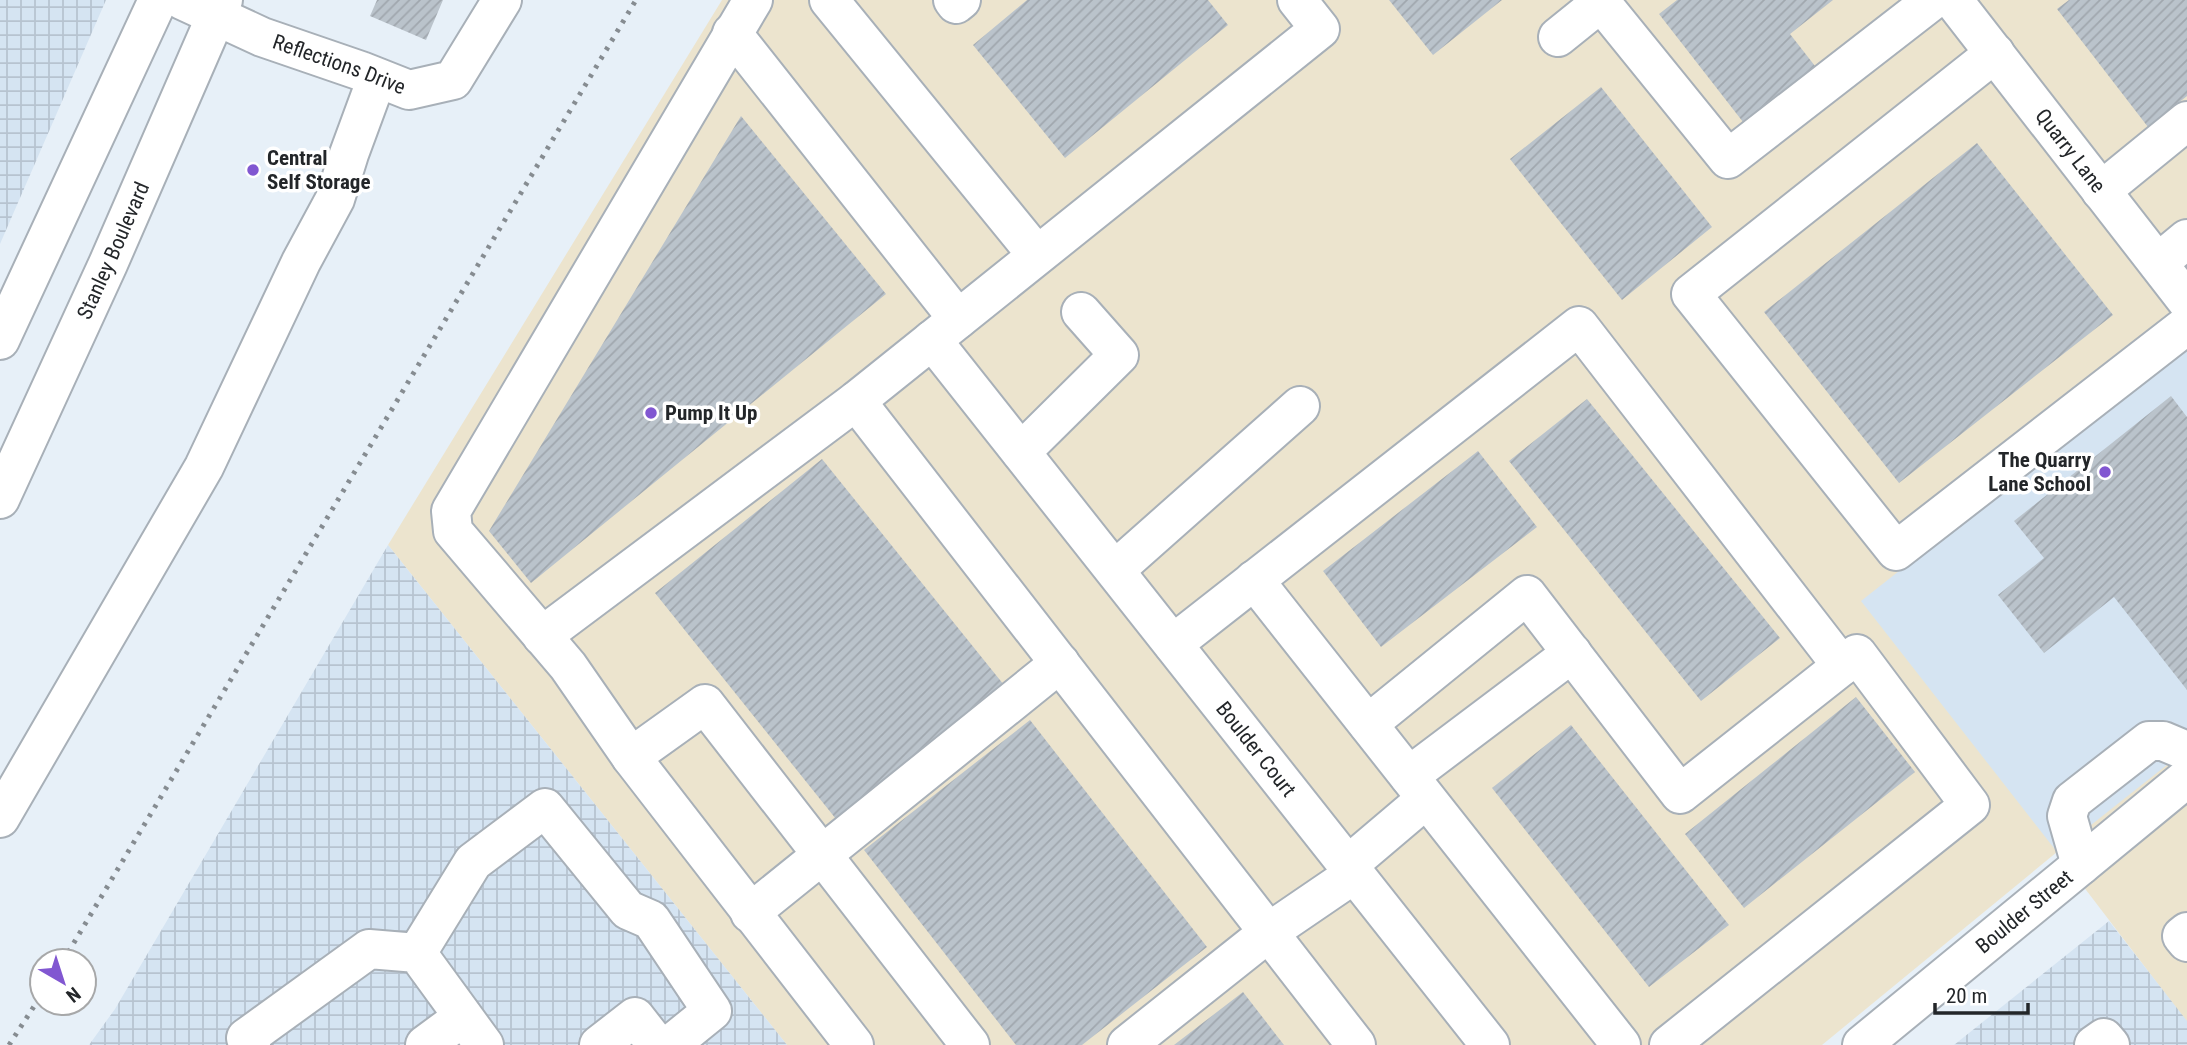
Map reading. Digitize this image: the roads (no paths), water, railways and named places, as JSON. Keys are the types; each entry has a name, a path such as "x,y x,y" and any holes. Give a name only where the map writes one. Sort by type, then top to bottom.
{"street":[{"path":"0,340 158,0"},
{"name":"Reflections Drive","path":"182,0 220,8 262,37 409,90 453,80 502,0"},
{"path":"753,0 452,511 453,531 568,666 631,757 854,1045"},
{"path":"829,0 1037,255"},
{"path":"953,0 956,4 961,0"},
{"path":"542,636 856,401 1320,29 1297,0"},
{"path":"1558,37 1601,1 1728,159 1933,0"},
{"name":"Quarry Lane","path":"1969,6 1995,53 2187,301"},
{"name":"Stanley Boulevard","path":"0,499 108,264 220,8"},
{"name":"Boulder Court","path":"733,33 945,329 1021,452 1490,1045"},
{"path":"1995,53 1691,294 1896,551 2187,325"},
{"path":"0,818 204,467 301,261 335,199 377,78"},
{"path":"2101,191 2187,121"},
{"path":"2158,263 2187,239"},
{"path":"1021,452 1119,355 1081,312"},
{"path":"1173,644 1579,326 1842,666"},
{"path":"856,401 1356,1045"},
{"path":"1115,570 1300,406"},
{"path":"1254,580 1621,1045"},
{"path":"1368,724 1527,595 1680,794 1857,654 1970,804 1669,1045"},
{"path":"1127,1045 1351,870 1418,788 1572,653"},
{"path":"750,913 1060,663"},
{"path":"631,757 705,704 970,1045"},
{"path":"2081,865 2067,816 2072,801 2149,740 2163,741 2187,751"},
{"name":"Boulder Street","path":"1862,1045 2187,778"},
{"path":"417,953 473,862 545,808 628,910 651,920 712,1011 670,1045"},
{"path":"2187,932 2182,936 2187,942"},
{"path":"251,1045 246,1038 369,949 417,953 473,1031 425,1045"},
{"path":"599,1045 635,1017 657,1045"},
{"path":"2094,1045 2104,1038 2110,1045"}],"railway":[{"path":"71,947 636,0"},
{"path":"9,1045 28,1016"}],"place":[{"name":"Central Self Storage","path":"253,170"},
{"name":"Pump It Up","path":"651,413"},
{"name":"The Quarry Lane School","path":"2105,472"}]}
